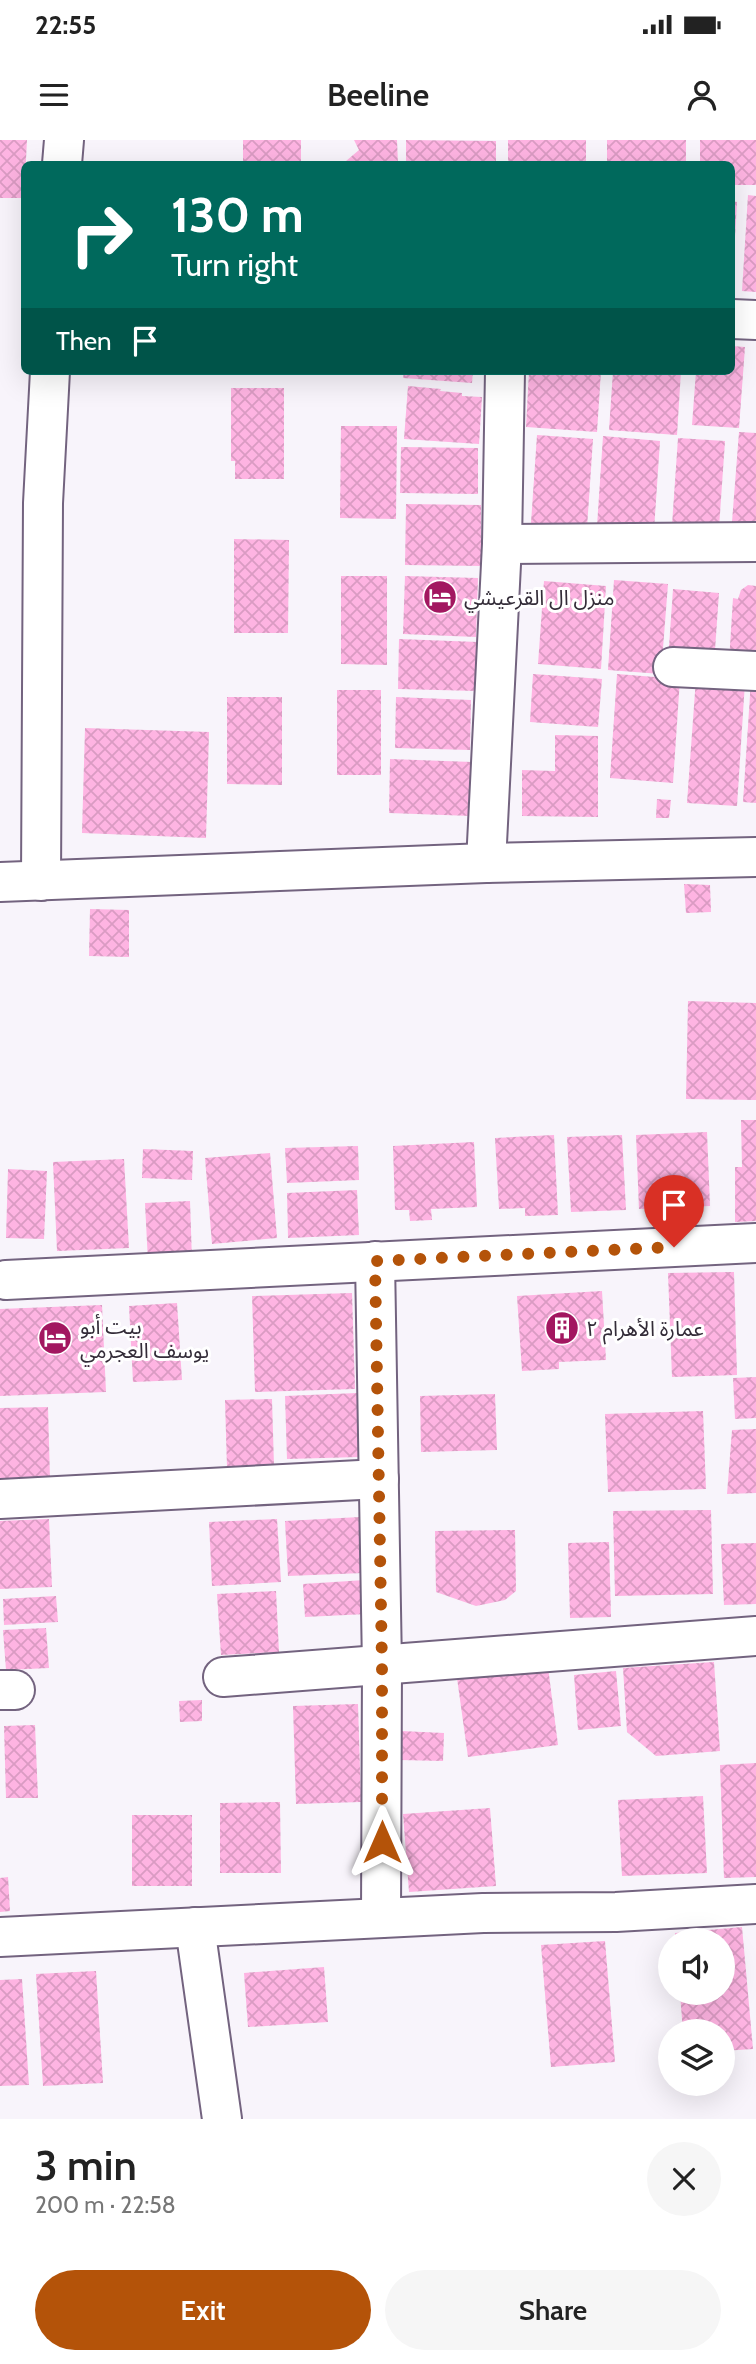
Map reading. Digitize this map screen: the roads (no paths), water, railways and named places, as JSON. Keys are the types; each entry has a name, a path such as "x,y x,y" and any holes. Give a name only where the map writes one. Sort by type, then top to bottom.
{"street":[{"path":"62,161 64,140"},
{"path":"735,319 756,320"},
{"path":"41,881 43,503 50,375"},
{"path":"486,863 502,544 505,375"},
{"path":"502,544 756,542"},
{"path":"673,667 756,671"},
{"path":"0,882 486,863 756,857"},
{"path":"6,1280 756,1243"},
{"path":"375,1261 382,1666 382,1918"},
{"path":"0,1499 379,1479"},
{"path":"223,1677 756,1636"},
{"path":"0,1937 483,1913 616,1912 756,1904"},
{"path":"195,1927 222,2119"}],"place":[{"name":"منزل ال القرعيشي","path":"440,597"},
{"name":"عمارة الأهرام ٢","path":"562,1328"},
{"name":"بيت أبو يوسف العجرمي","path":"55,1338"}]}
